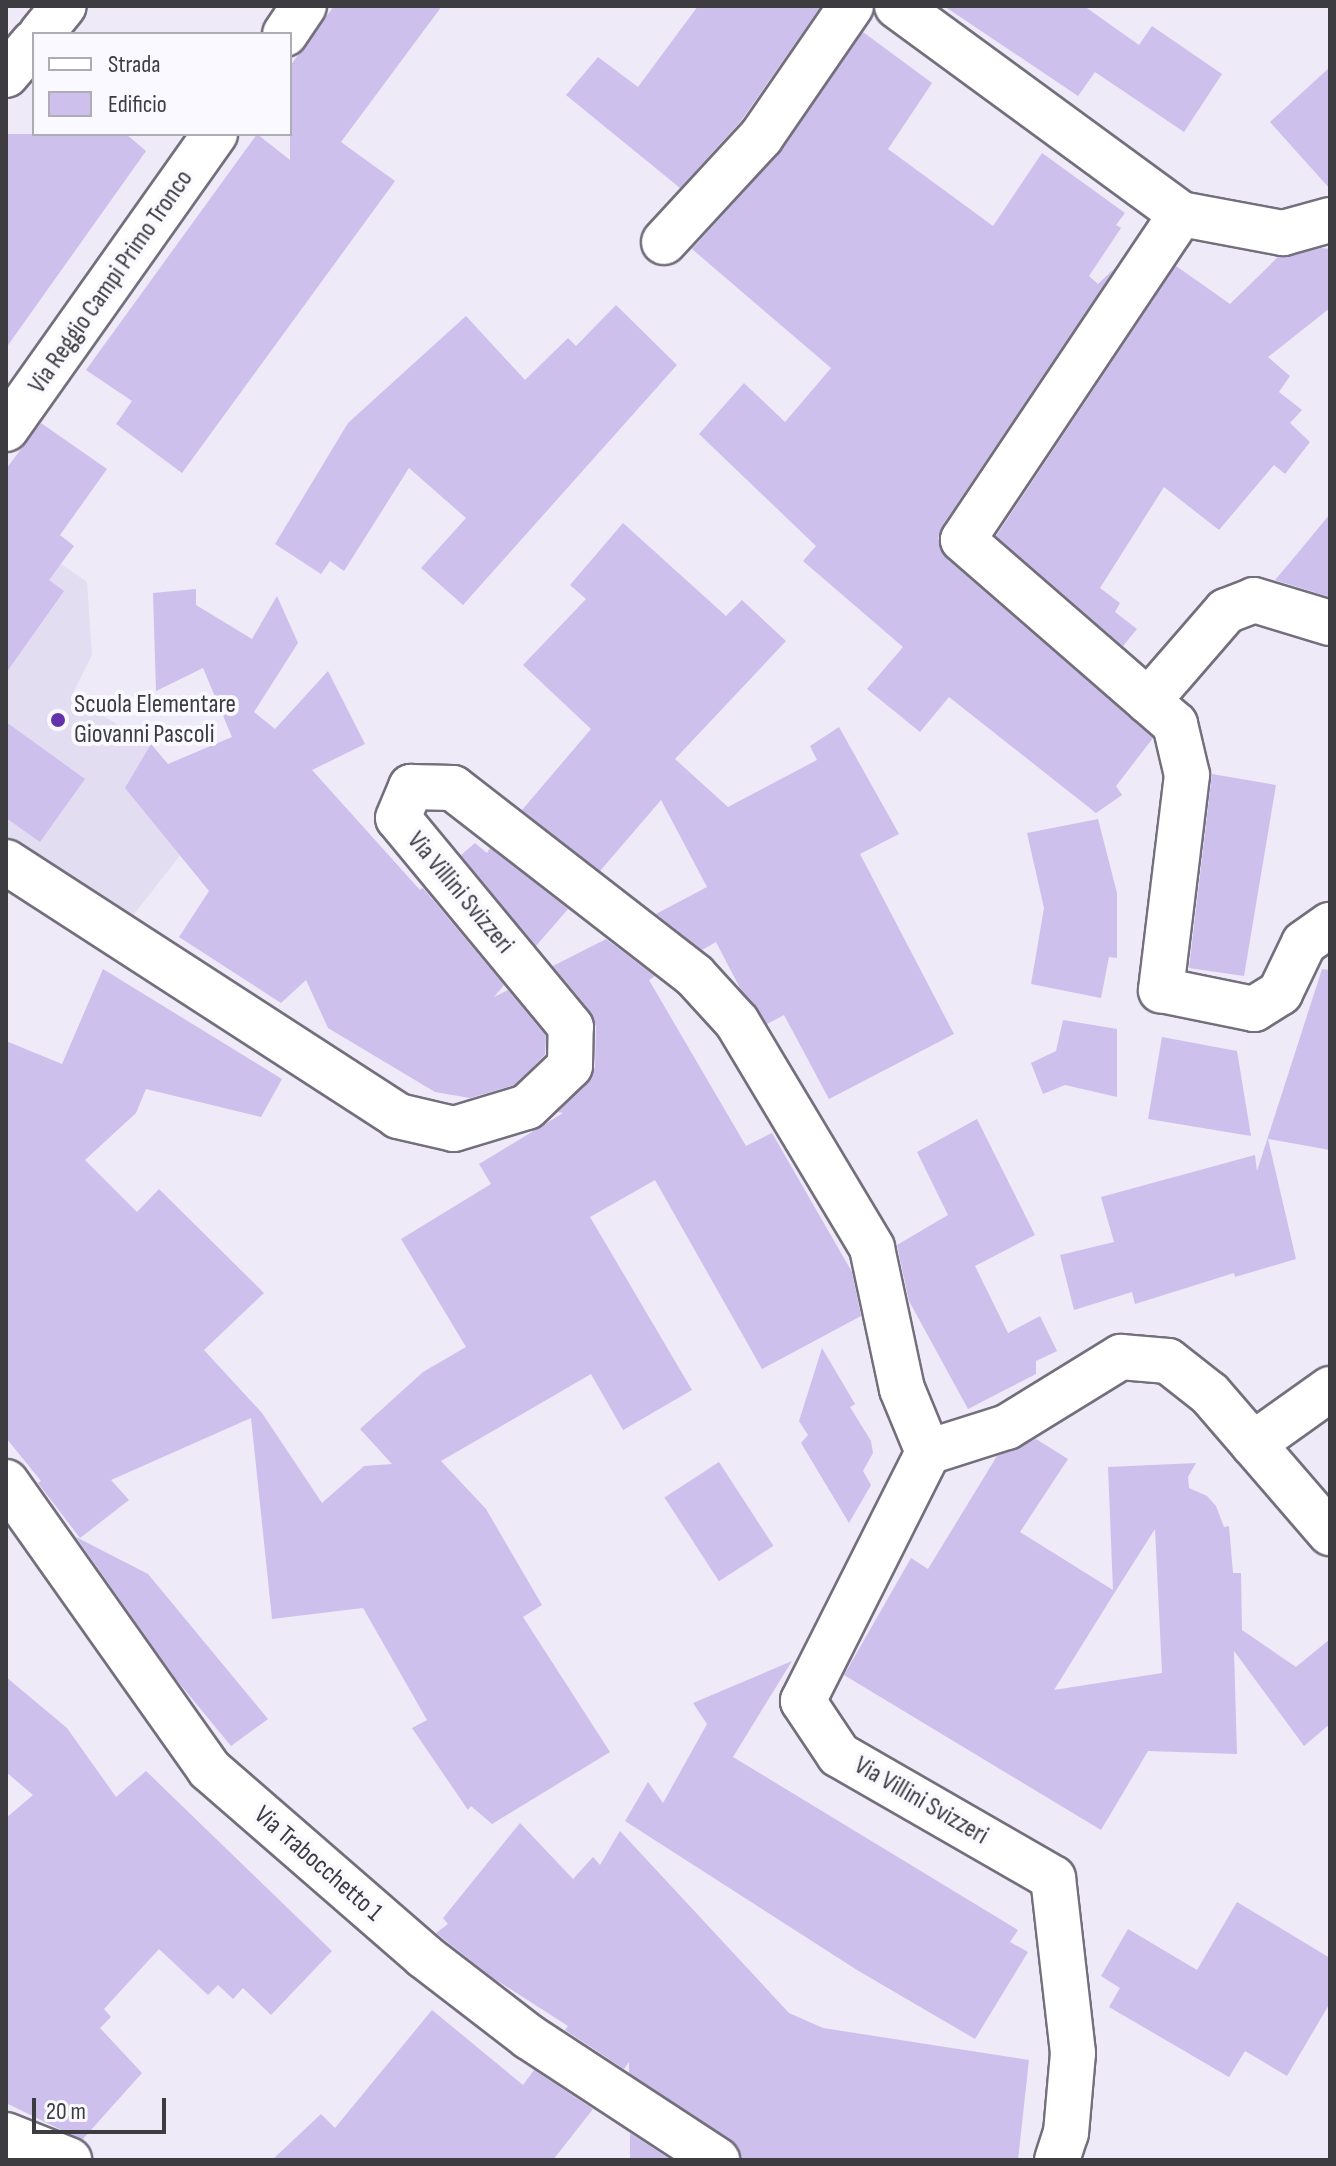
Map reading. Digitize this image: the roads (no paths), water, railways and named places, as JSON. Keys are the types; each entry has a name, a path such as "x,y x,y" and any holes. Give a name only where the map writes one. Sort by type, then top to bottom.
{"street":[{"path":"286,32 304,6"},
{"path":"664,242 761,137 851,6"},
{"path":"897,6 1181,214 1283,233 1330,220"},
{"path":"6,75 32,47"},
{"name":"Via Reggio Campi Primo Tronco","path":"6,429 200,140"},
{"path":"1181,214 963,540 1175,724 1187,775 1161,990 1254,1009 1280,993 1304,943 1330,925"},
{"path":"1148,701 1226,611 1254,600 1330,623"},
{"name":"Via Villini Svizzeri","path":"6,862 398,1116 454,1129 527,1107 570,1066 571,1027 398,818 411,787 453,788 695,976 737,1022 872,1248 902,1389 928,1452 803,1701 839,1755 1053,1878 1073,2053 1066,2133 1057,2160"},
{"path":"928,1452 1007,1427 1121,1357 1168,1361 1210,1394 1330,1533"},
{"path":"1253,1444 1330,1389"},
{"name":"Via Trabocchetto 1","path":"6,1482 209,1769 424,1956 529,2037 717,2160"},
{"path":"6,2135 69,2160"}],"place":[{"name":"Scuola Elementare Giovanni Pascoli","path":"58,720"}]}
